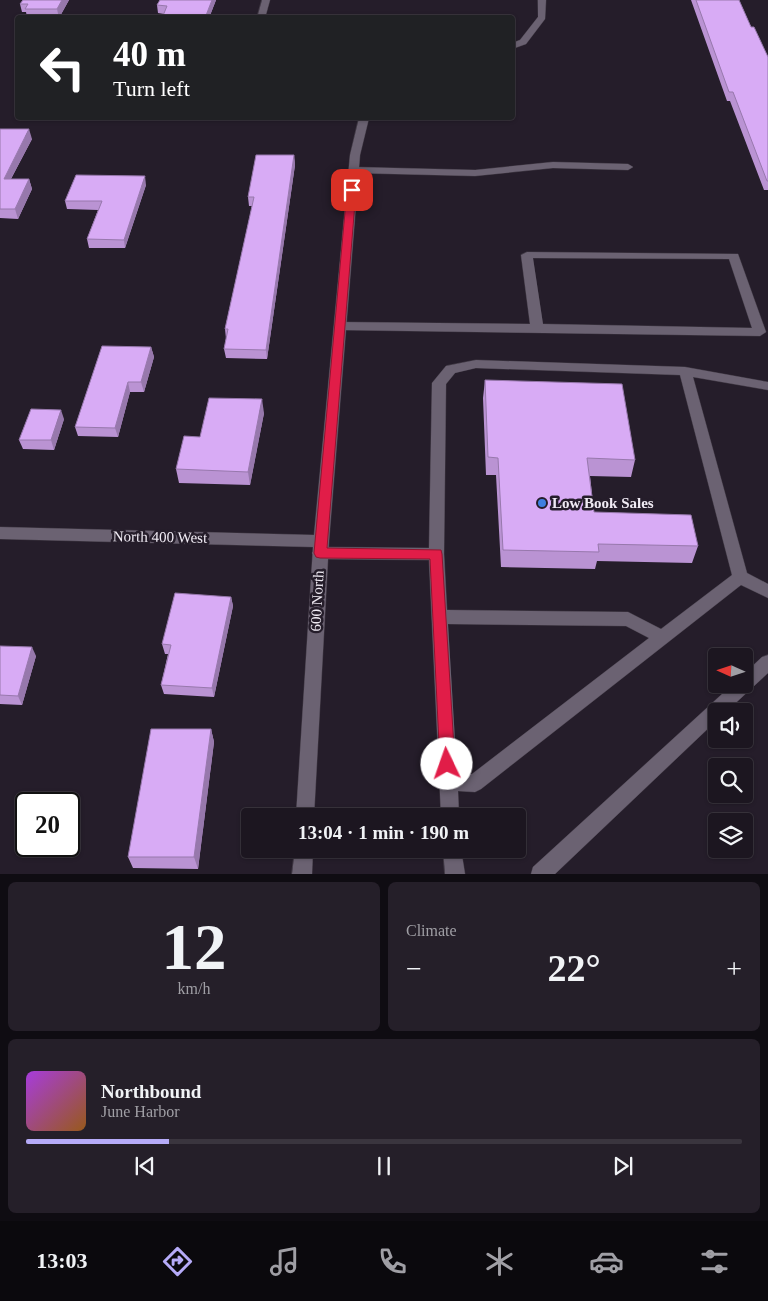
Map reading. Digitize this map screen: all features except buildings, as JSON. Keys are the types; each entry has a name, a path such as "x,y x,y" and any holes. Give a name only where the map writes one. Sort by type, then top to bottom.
{"street":[{"path":"262,15 266,0"},
{"path":"515,45 523,42 542,17 542,0"},
{"name":"600 North","path":"306,808 320,547 355,155 364,120"},
{"path":"354,170 475,173 553,165 628,167"},
{"path":"340,326 537,329 723,331 760,332 734,256 528,255 537,329"},
{"path":"450,808 436,554 438,383 451,369 476,364 685,371 768,386"},
{"path":"685,371 740,577 768,592"},
{"name":"North 400 West","path":"0,533 436,554"},
{"path":"448,782 476,783 740,577"},
{"path":"439,617 628,619 662,637"},
{"path":"540,874 768,662"},
{"path":"302,874 303,858"},
{"path":"453,858 455,874"}],"place":[{"name":"Low Book Sales","path":"542,503"}],"route":[{"path":"352,190 320,553 436,554 447,764"}]}
